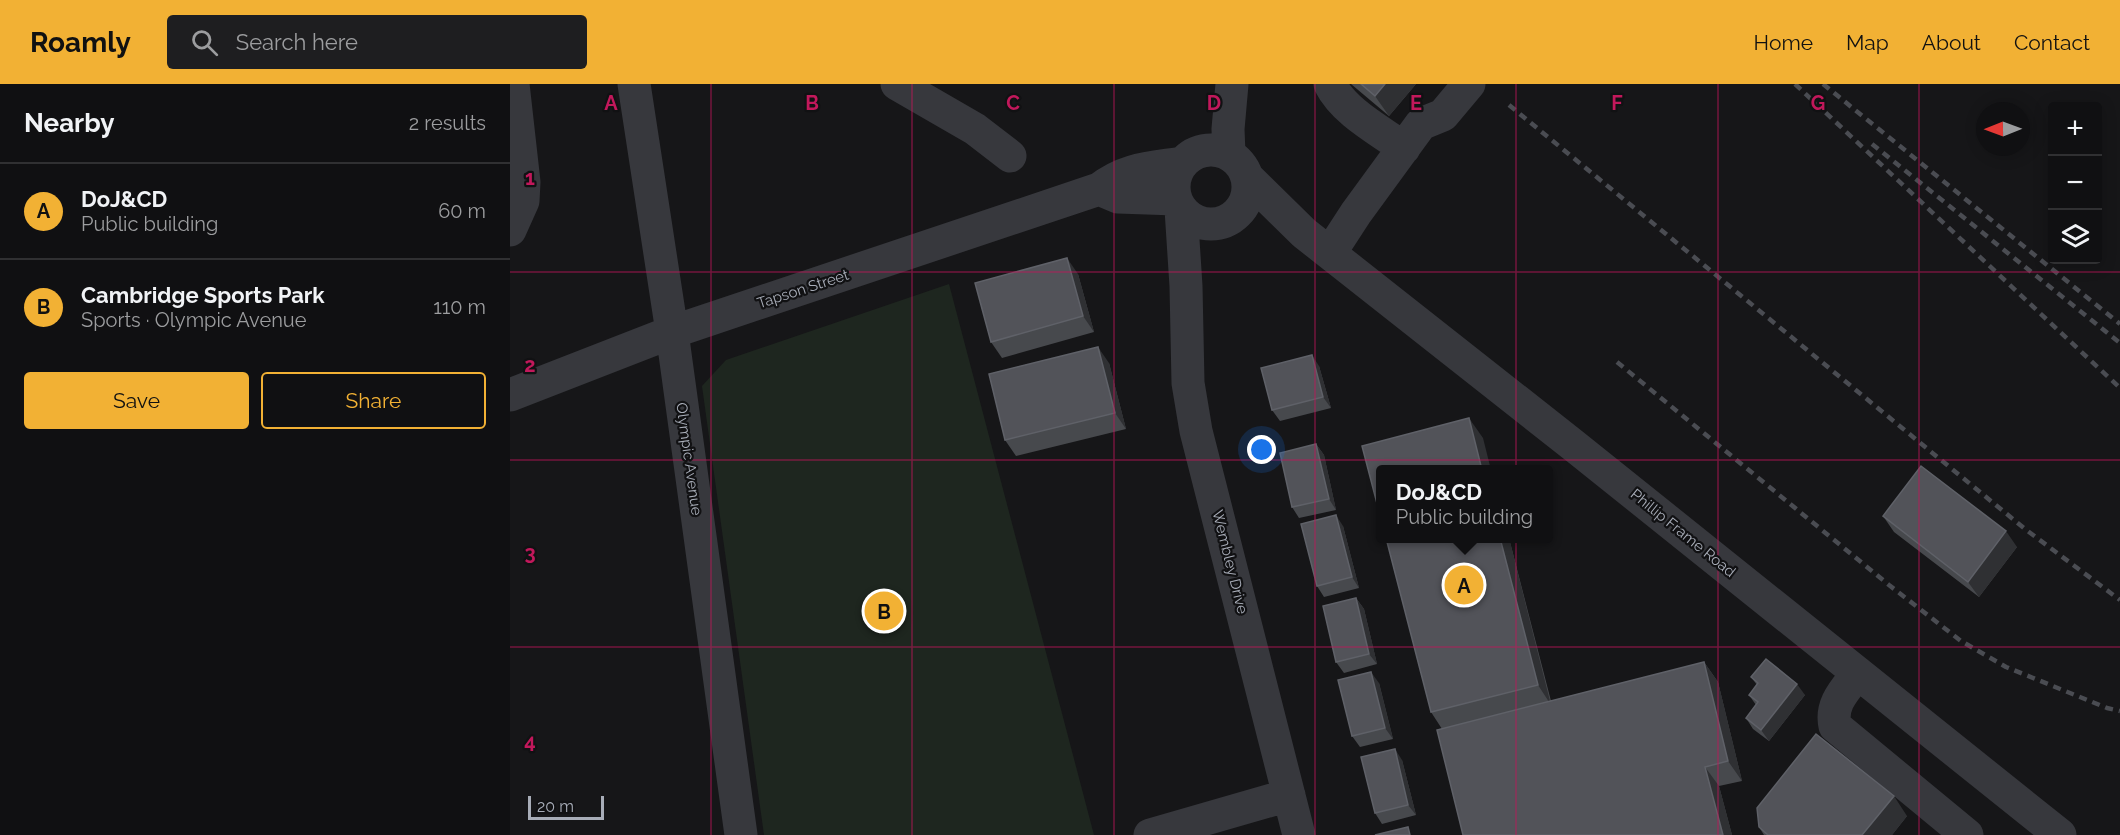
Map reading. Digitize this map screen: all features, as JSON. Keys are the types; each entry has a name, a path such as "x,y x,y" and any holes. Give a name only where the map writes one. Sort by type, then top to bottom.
{"street":[{"path":"510,230 523,201 524,182 513,84"},
{"name":"Olympic Avenue","path":"634,84 672,332 741,835"},
{"path":"897,84 975,129 1010,156"},
{"path":"1186,286 1227,220 1240,210 1249,189 1238,166 1228,129 1232,84"},
{"path":"1330,84 1353,111 1404,148"},
{"path":"1330,253 1421,124 1443,115 1469,84"},
{"path":"1227,220 1210,224 1189,217 1178,204 1174,186 1176,174 1182,163 1192,155 1204,150 1216,150 1238,166"},
{"name":"Tapson Street","path":"510,395 672,332 1099,189 1112,179 1128,172 1182,163"},
{"name":"Phillip Frame Road","path":"1238,166 1304,233 1583,452 2060,835"},
{"path":"1099,189 1118,197 1178,204"},
{"name":"Wembley Drive","path":"1178,204 1186,286 1188,383 1196,430 1299,835"},
{"name":"Phillip Frame Road","path":"1227,220 1304,233"},
{"path":"1858,673 1834,705 1835,726 1966,835"},
{"path":"1150,835 1289,795"}],"shaded area":[{"path":"949,284 1094,835 764,835 702,386 726,360"}],"building":[{"path":"1361,84 1385,84 1375,96"},
{"path":"1067,258 1083,316 991,342 975,283"},
{"path":"1098,347 1115,413 1005,440 989,374"},
{"path":"1312,355 1323,397 1272,410 1261,368"},
{"path":"1469,418 1481,465 1376,465 1376,500 1362,446"},
{"path":"1316,444 1329,499 1292,507 1280,453"},
{"path":"1921,466 2006,531 1968,582 1883,516"},
{"path":"1336,515 1352,577 1317,586 1301,524"},
{"path":"1387,543 1501,543 1538,685 1431,712"},
{"path":"1356,598 1369,654 1336,662 1323,606"},
{"path":"1766,659 1797,684 1761,730 1746,718 1758,702 1749,695 1758,683 1751,677"},
{"path":"1704,662 1728,761 1705,767 1723,835 1463,835 1437,730"},
{"path":"1371,672 1385,728 1352,736 1338,680"},
{"path":"1816,734 1894,796 1862,835 1768,835 1759,827 1757,808"},
{"path":"1395,749 1408,805 1375,813 1361,757"},
{"path":"1408,827 1410,835 1375,835"}],"railway":[{"path":"1795,84 2120,388"},
{"path":"1823,84 2120,324"},
{"path":"1509,105 2025,529 2120,600"},
{"path":"1872,144 2120,343"},
{"path":"1617,362 1889,585 1961,641 2006,667 2107,708 2120,711"}],"place":[{"name":"DoJ&CD","path":"1464,585"},
{"name":"Cambridge Sports Park","path":"884,611"}]}
